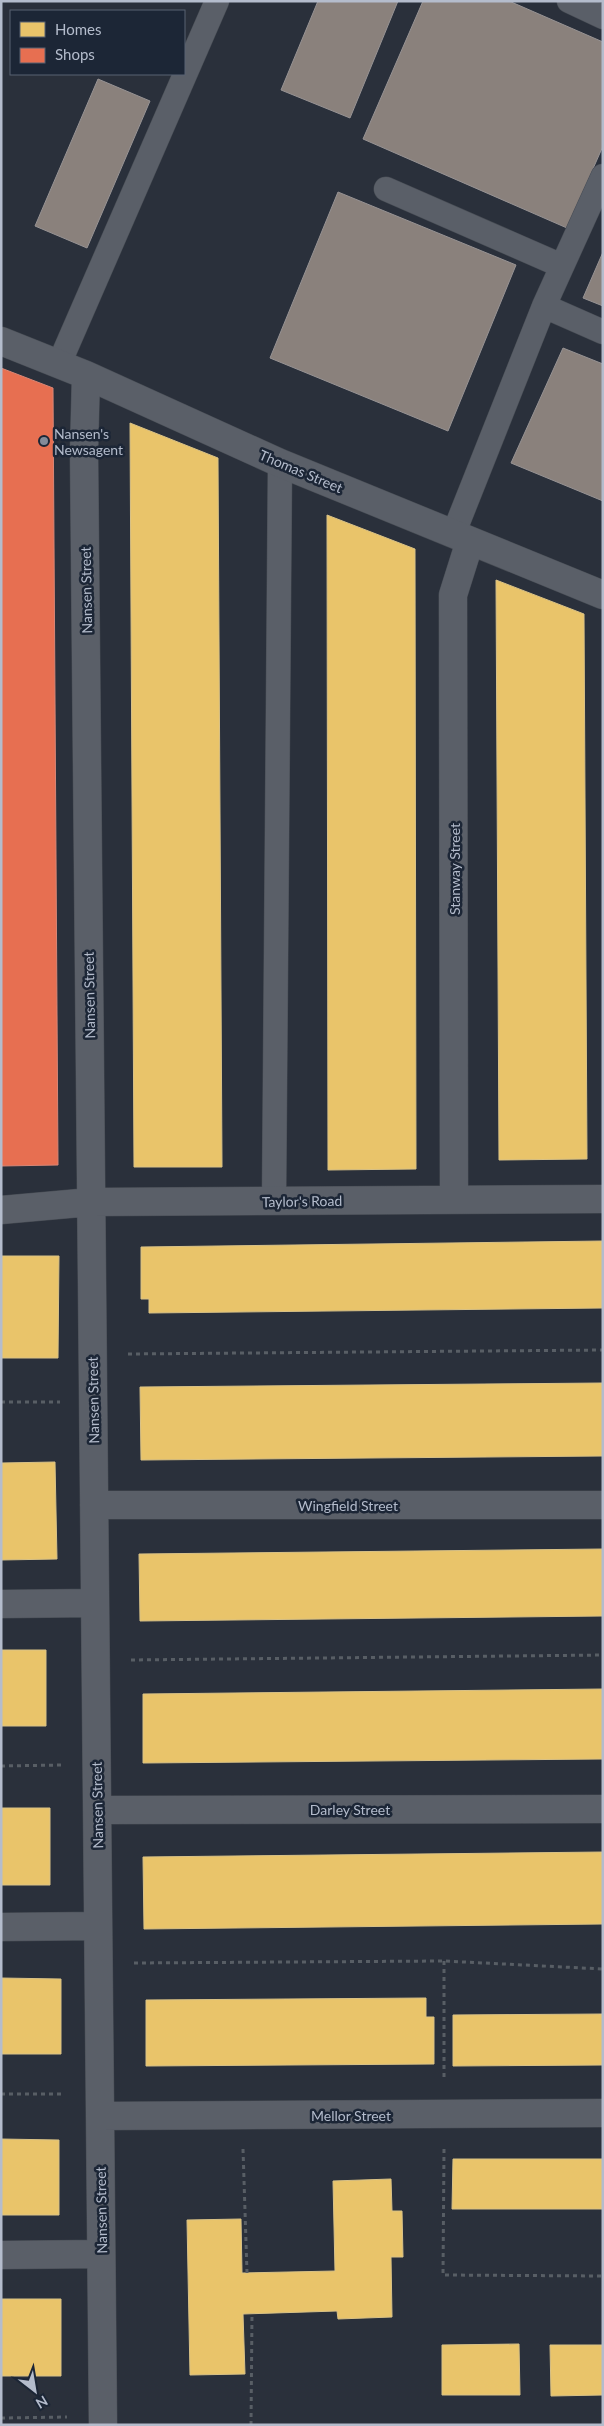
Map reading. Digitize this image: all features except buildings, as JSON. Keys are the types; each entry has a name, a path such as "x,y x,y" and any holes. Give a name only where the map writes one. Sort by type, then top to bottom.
{"street":[{"name":"Thomas Street","path":"1,341 86,375 280,463 603,596"},
{"name":"Nansen Street","path":"86,375 84,461 103,2420"},
{"name":"Stanway Street","path":"454,1199 454,595 462,538"},
{"name":"Taylor's Road","path":"1,1210 91,1202 603,1199"},
{"name":"Wingfield Street","path":"94,1505 603,1505"},
{"path":"1,1604 95,1603"},
{"name":"Darley Street","path":"97,1810 603,1809"},
{"path":"1,1927 98,1926"},
{"name":"Mellor Street","path":"100,2105 242,2115 603,2113"},
{"path":"1,2255 102,2254"}],"lane":[{"path":"185,73 216,1"},
{"path":"569,1 603,17"},
{"path":"59,364 184,75"},
{"path":"462,538 544,306 603,176"},
{"path":"386,189 562,266"},
{"path":"544,306 603,332"},
{"path":"274,1202 280,463"}],"path":[{"path":"92,1354 603,1350"},
{"path":"1,1402 93,1401"},
{"path":"96,1660 603,1655"},
{"path":"1,1766 97,1765"},
{"path":"444,1961 443,2275 603,2276"},
{"path":"99,1963 444,1961 603,1969"},
{"path":"1,2094 100,2105"},
{"path":"242,2115 247,2273"},
{"path":"251,2425 252,2314"},
{"path":"1,2418 103,2420"}],"place":[{"name":"Nansen's Newsagent","path":"44,441"}]}
